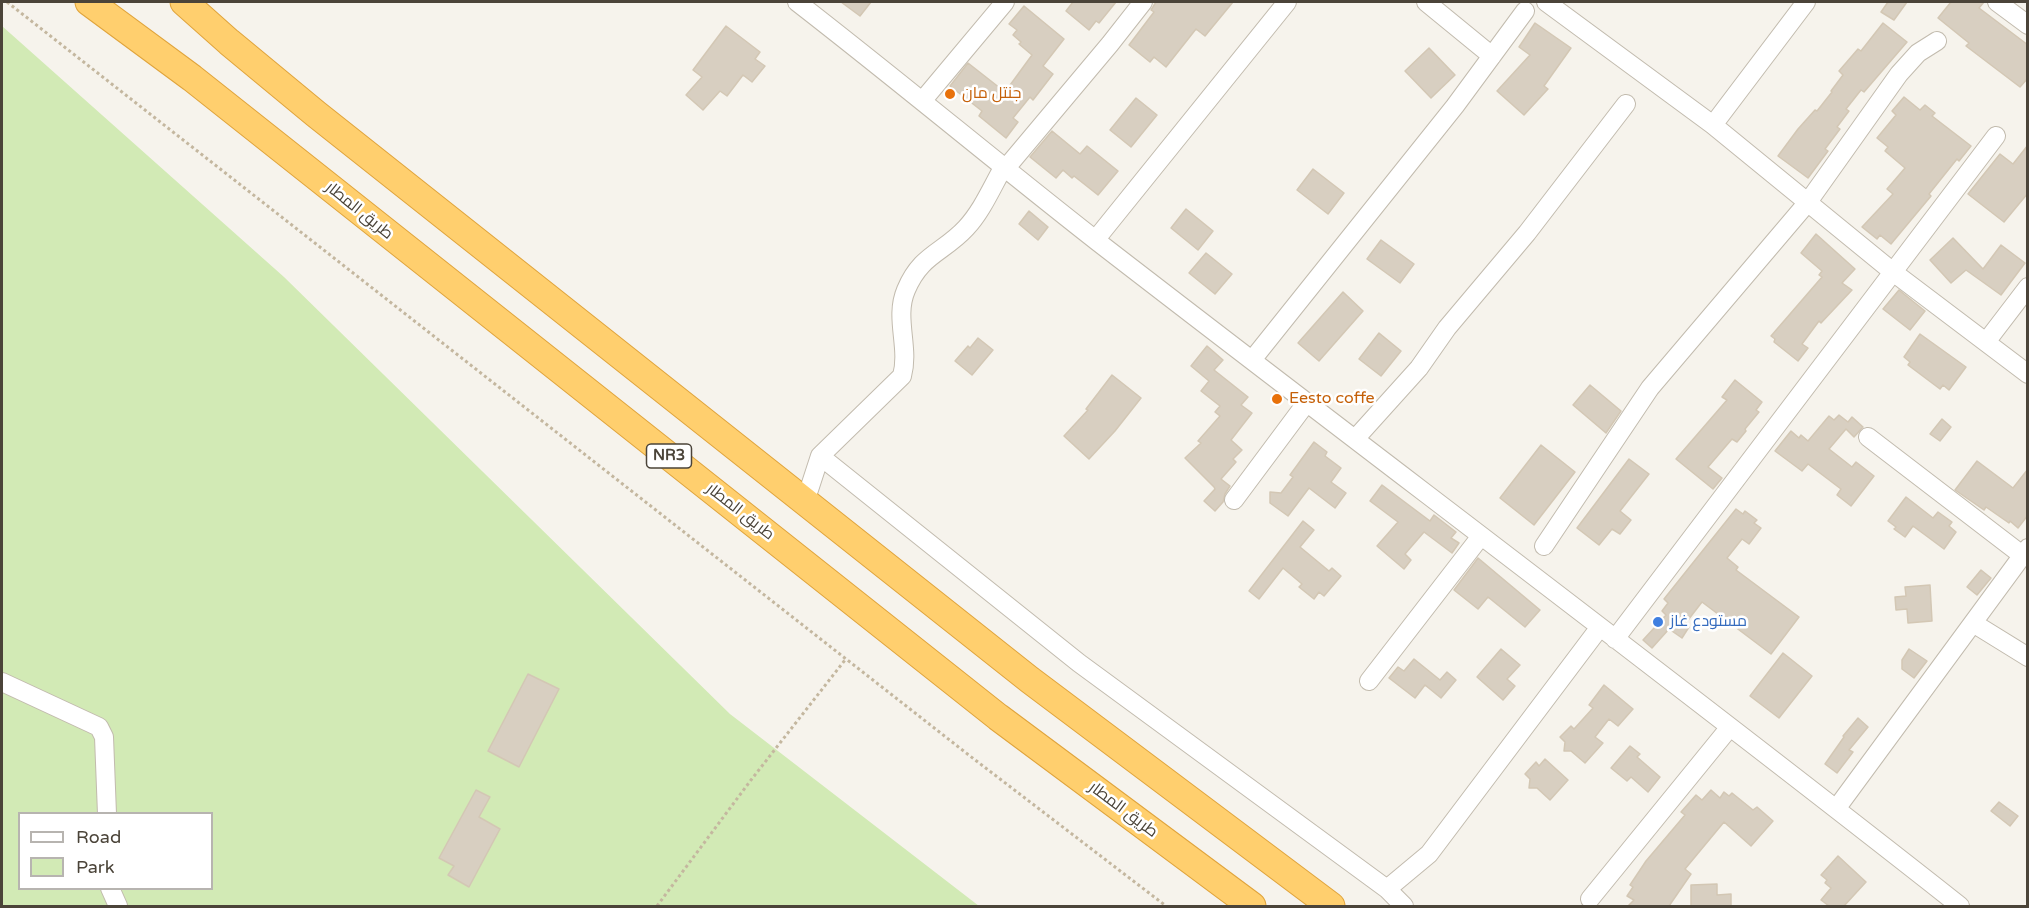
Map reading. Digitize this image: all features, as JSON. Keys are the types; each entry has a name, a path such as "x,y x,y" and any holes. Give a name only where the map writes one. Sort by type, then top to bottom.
{"highway":[{"name":"طريق المطار","path":"89,2 192,78 998,717 1252,906"},
{"path":"184,2 316,114 1030,680 1331,906"}],"street":[{"path":"797,2 1096,239 1959,906"},
{"path":"923,100 1005,2"},
{"path":"805,502 820,456 902,376 906,363 900,318 905,292 914,275 926,259 964,230 974,218 1005,167 1110,45 1143,2"},
{"path":"1096,239 1287,2"},
{"path":"1426,2 1492,56"},
{"path":"1546,2 1713,125 1893,272 2028,374"},
{"path":"1713,125 1806,2"},
{"path":"1997,2 2028,25"},
{"path":"1252,360 1447,115 1526,11"},
{"path":"1544,546 1650,388 1808,202 1899,74 1918,53 1937,41"},
{"path":"1355,439 1419,368 1447,328 1527,233 1626,104"},
{"path":"1615,639 1996,136"},
{"path":"1986,342 2028,287"},
{"path":"1234,500 1307,402"},
{"path":"1836,809 2025,552 1868,437"},
{"path":"820,456 1079,663 1387,889 1404,906"},
{"path":"1369,681 1481,536"},
{"path":"1973,623 2028,657"},
{"path":"1387,889 1429,855 1600,627"},
{"path":"2,682 99,727 104,737 107,812"},
{"path":"1590,898 1730,728"},
{"path":"111,890 118,906"}],"path":[{"path":"7,2 846,659 1166,906"},
{"path":"657,906 751,780 846,659"}],"green space":[{"path":"2,26 284,277 730,714 979,906 2,906"}],"building":[{"path":"841,2 871,2 860,16"},
{"path":"1073,2 1116,2 1099,23 1096,21 1089,30 1066,11"},
{"path":"1156,2 1233,2 1205,36 1196,29 1166,67 1154,57 1150,62 1129,45 1154,12 1151,10"},
{"path":"1888,2 1907,2 1894,20 1881,12"},
{"path":"1951,2 1984,2 1979,8 2028,45 2028,78 2020,87 1966,46 1969,43 1938,18"},
{"path":"1024,6 1064,39 1043,66 1053,74 1033,100 1030,97 1013,118 1018,122 1006,138 979,116 982,111 950,86 968,63 1005,92 1032,55 1019,44 1021,42 1013,35 1017,30 1009,24"},
{"path":"1535,23 1571,48 1544,86 1548,89 1524,115 1497,91 1530,55 1519,47"},
{"path":"1883,23 1907,42 1864,92 1861,90 1846,109 1849,111 1837,127 1840,129 1825,149 1828,151 1808,178 1778,156 1798,129 1815,110 1817,111 1832,92 1843,75 1839,71 1858,49 1861,51"},
{"path":"726,26 760,52 755,59 765,66 752,82 743,75 727,96 720,91 703,110 686,95 702,77 693,70"},
{"path":"1429,48 1455,75 1431,98 1405,71"},
{"path":"1904,97 1920,110 1925,105 1935,113 1932,116 1971,146 1959,161 1957,159 1929,194 1931,196 1891,244 1880,235 1877,239 1862,227 1893,194 1887,189 1905,168 1885,151 1888,147 1877,138 1896,115 1892,111"},
{"path":"1136,98 1157,115 1131,147 1110,130"},
{"path":"1052,131 1080,154 1087,146 1118,171 1098,195 1063,170 1056,178 1030,157"},
{"path":"2028,145 2028,193 2004,222 1968,194 2000,154 2013,164"},
{"path":"1313,169 1344,193 1328,214 1297,190"},
{"path":"1186,209 1213,231 1198,250 1171,228"},
{"path":"1029,211 1048,227 1038,240 1019,224"},
{"path":"1816,234 1855,269 1842,283 1852,290 1821,323 1819,321 1802,344 1808,348 1798,361 1774,342 1775,339 1771,336 1822,277 1819,275 1822,271 1801,253"},
{"path":"1953,238 1983,269 2001,245 2025,263 2001,295 1966,270 1951,283 1930,260"},
{"path":"1381,240 1414,264 1400,283 1367,259"},
{"path":"1206,253 1232,274 1215,294 1189,273"},
{"path":"1899,290 1925,311 1910,330 1883,309"},
{"path":"1343,292 1363,311 1319,361 1298,343"},
{"path":"1379,333 1401,351 1381,376 1359,359"},
{"path":"1920,334 1966,367 1949,390 1943,385 1940,389 1908,365 1910,362 1904,357"},
{"path":"978,338 993,350 972,375 955,361"},
{"path":"1207,346 1223,360 1214,370 1248,397 1241,405 1252,413 1231,440 1242,450 1233,459 1236,462 1221,479 1230,486 1223,502 1215,511 1204,501 1215,489 1214,487 1185,458 1201,443 1198,441 1220,416 1215,412 1220,406 1201,391 1209,381 1191,366"},
{"path":"1112,375 1141,398 1089,459 1064,436 1088,410 1086,409"},
{"path":"1735,380 1762,402 1756,410 1759,412 1737,442 1732,439 1708,467 1722,478 1713,489 1676,459 1727,400 1722,397"},
{"path":"1590,385 1621,411 1606,433 1573,405"},
{"path":"1839,415 1848,422 1852,417 1863,427 1854,437 1846,429 1829,449 1852,467 1856,462 1874,476 1851,506 1837,495 1841,489 1808,464 1802,471 1775,451 1791,431 1799,438 1801,435 1808,441 1829,416 1834,420"},
{"path":"1942,419 1951,427 1940,441 1930,434"},
{"path":"1314,442 1327,452 1325,456 1341,468 1331,482 1346,493 1335,508 1309,488 1288,516 1270,503 1270,492 1281,493 1293,477 1290,475"},
{"path":"1541,445 1575,472 1534,525 1500,498"},
{"path":"1629,459 1649,474 1620,511 1631,520 1620,534 1612,529 1599,545 1577,528"},
{"path":"1977,461 2013,488 2028,469 2028,515 2018,528 1986,507 1984,510 1955,490"},
{"path":"1382,485 1430,521 1434,515 1456,532 1451,538 1459,543 1452,553 1424,532 1405,554 1411,560 1404,569 1377,546 1398,522 1370,501"},
{"path":"1906,497 1933,518 1938,512 1952,522 1949,526 1956,532 1944,549 1913,526 1905,537 1888,521"},
{"path":"1736,509 1743,514 1745,511 1757,520 1754,523 1761,528 1749,544 1742,539 1727,558 1738,567 1736,570 1799,617 1771,654 1702,602 1685,624 1689,627 1682,638 1669,629 1652,648 1643,640 1666,615 1662,611 1668,603 1664,599"},
{"path":"1303,521 1314,530 1300,547 1329,571 1332,568 1341,576 1324,596 1319,592 1314,599 1299,587 1302,584 1283,568 1259,599 1249,591"},
{"path":"1478,558 1540,610 1525,627 1488,597 1478,609 1454,590"},
{"path":"1981,570 1991,578 1977,595 1967,587"},
{"path":"1930,585 1932,621 1908,623 1907,609 1896,610 1895,597 1906,596 1905,587"},
{"path":"1501,649 1520,665 1507,679 1515,686 1503,700 1477,677"},
{"path":"1909,649 1927,661 1914,678 1902,669 1902,660"},
{"path":"1783,653 1812,676 1779,718 1750,696"},
{"path":"1414,659 1440,680 1447,672 1456,680 1441,698 1425,685 1415,698 1389,678 1398,667 1404,671"},
{"path":"528,674 559,689 519,767 488,751"},
{"path":"1604,685 1633,709 1618,726 1609,719 1595,737 1603,743 1585,763 1571,751 1564,751 1565,742 1560,737 1571,726 1574,729 1593,708 1589,705"},
{"path":"1858,718 1868,727 1849,750 1853,752 1837,773 1825,764"},
{"path":"1630,746 1640,754 1637,757 1660,777 1648,792 1631,777 1627,781 1611,768"},
{"path":"1545,759 1568,780 1550,800 1537,788 1529,788 1530,779 1525,774 1536,762 1539,766"},
{"path":"476,790 490,797 479,817 500,829 469,887 448,875 454,866 439,858"},
{"path":"1711,790 1720,798 1724,792 1729,796 1732,793 1753,810 1757,807 1773,821 1751,846 1724,822 1685,869 1691,874 1669,906 1628,906 1634,900 1627,896 1633,887 1630,885 1646,861 1685,815 1681,812 1696,795 1702,800"},
{"path":"1999,802 2018,816 2010,826 1991,811"},
{"path":"1838,856 1866,882 1844,906 1829,906 1821,900 1831,888 1821,875"},
{"path":"1717,884 1717,895 1731,894 1731,906 1691,906 1691,885"}],"place":[{"name":"جنتل مان","path":"950,94"},
{"name":"Eesto coffe","path":"1277,399"},
{"name":"مستودع غاز","path":"1658,622"}]}
